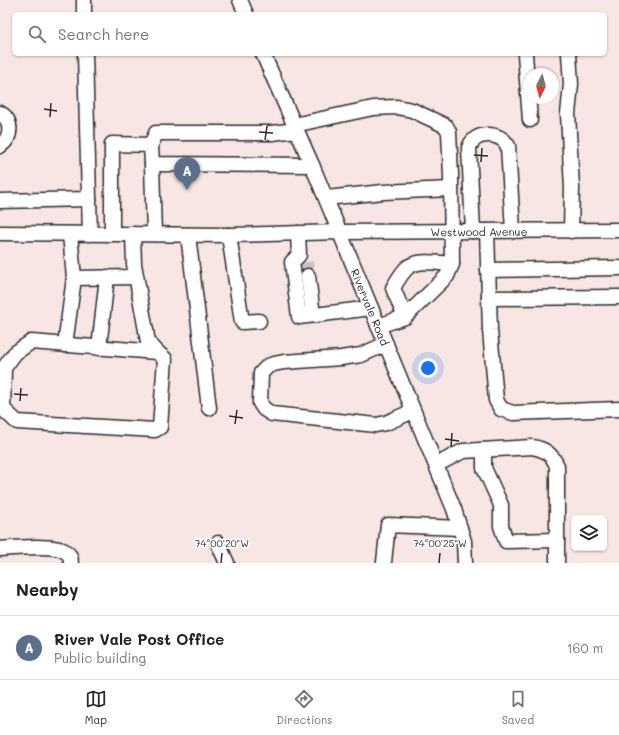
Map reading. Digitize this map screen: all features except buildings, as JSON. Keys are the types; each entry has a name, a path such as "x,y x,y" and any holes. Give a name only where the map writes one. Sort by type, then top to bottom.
{"street":[{"path":"84,0 84,12"},
{"path":"240,0 245,12"},
{"path":"85,56 90,234"},
{"name":"Rivervale Road","path":"264,56 326,198 454,509 464,541 465,563"},
{"path":"525,56 530,120"},
{"path":"569,56 571,84 568,114 572,188 571,231"},
{"path":"154,234 151,144 156,133 272,133 373,108 397,107 412,110 446,126 449,132 452,264 447,276 405,317 378,326"},
{"path":"0,113 6,118 10,129 6,140 0,146"},
{"path":"513,231 508,146 505,140 492,135 482,135 474,139 469,148 480,231 488,270 490,330 496,400 501,409 513,414 619,409"},
{"path":"112,234 112,144 151,144"},
{"path":"152,164 312,165"},
{"path":"326,198 383,192 451,188"},
{"path":"0,201 89,199"},
{"name":"Westwood Avenue","path":"0,234 229,235 340,232 619,230"},
{"path":"298,233 303,258 292,262 299,317 371,308"},
{"path":"65,345 74,278 70,234"},
{"path":"132,234 134,264 148,342 165,359 166,363 160,427 155,430 17,422 3,409 4,368 15,353 31,342 157,352"},
{"path":"188,235 209,408"},
{"path":"229,235 242,322 259,321"},
{"path":"405,317 393,288 400,276 408,267 419,263 452,264"},
{"path":"488,270 619,268"},
{"path":"308,276 313,315"},
{"path":"99,348 107,277"},
{"path":"74,278 136,277"},
{"path":"489,298 619,297"},
{"path":"386,344 361,355 284,362 268,366 262,373 260,403 264,409 272,414 376,425 386,424 413,411"},
{"path":"436,465 463,451 532,447 540,448 548,453 554,458 557,466 557,563"},
{"path":"484,450 484,468 501,505 501,526 506,540 557,540"},
{"path":"384,562 388,525 460,528"},
{"path":"218,543 227,563"},
{"path":"0,549 20,547 58,548 66,551 71,558 71,563"}],"tunnel":[{"path":"306,262 308,276"}],"place":[{"name":"River Vale Post Office","path":"187,190"}]}
